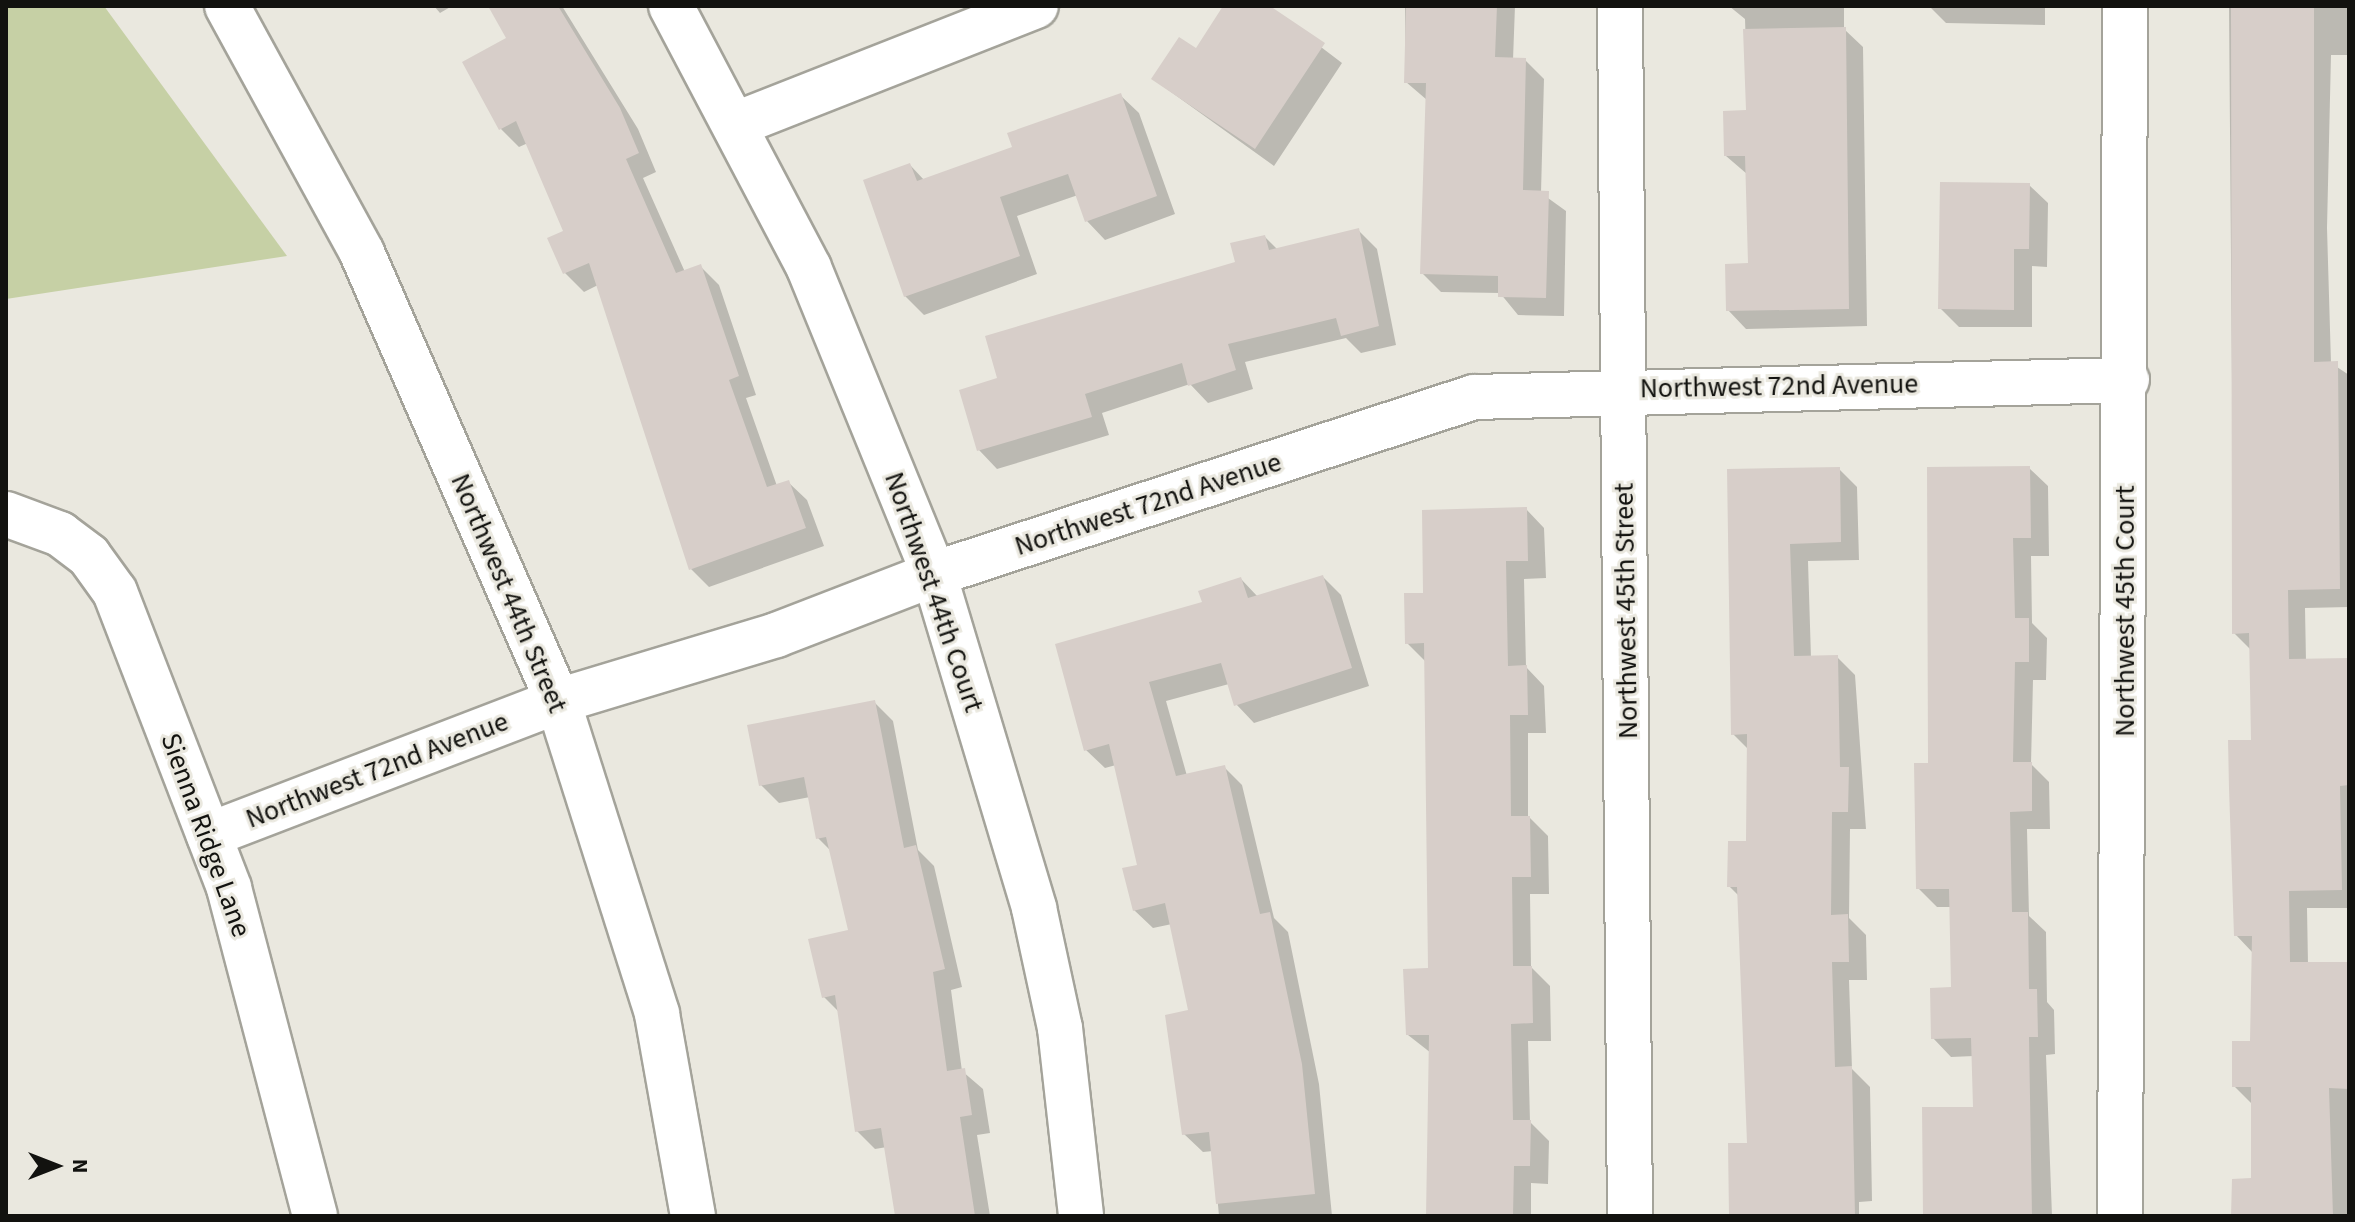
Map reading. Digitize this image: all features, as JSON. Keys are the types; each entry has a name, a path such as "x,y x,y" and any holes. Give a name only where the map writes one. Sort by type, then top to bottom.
{"street":[{"name":"Northwest 44th Street","path":"227,6 362,253 558,701 657,1014 693,1216"},
{"name":"Northwest 44th Court","path":"671,6 739,123 809,268 934,574 1034,908 1060,1028 1081,1216"},
{"path":"739,123 1036,6"},
{"name":"Northwest 45th Street","path":"1620,6 1620,388 1633,929 1630,1216"},
{"name":"Northwest 45th Court","path":"2120,1216 2127,380 2125,6"},
{"name":"Northwest 72nd Avenue","path":"209,835 558,701 776,635 934,574 1474,397 1620,388 2127,380"},
{"name":"Sienna Ridge Lane","path":"7,514 60,534 89,556 115,592 209,835 295,1123 315,1216"}],"green space":[{"path":"6,6 104,6 287,256 6,299"}],"building":[{"path":"488,6 558,6 620,108 639,153 626,159 676,273 701,264 739,376 729,380 767,487 789,480 806,528 689,570 589,263 563,274 547,238 563,231 516,121 499,130 462,62 506,38"},
{"path":"1223,6 1270,6 1325,43 1255,149 1151,79 1179,37 1196,48"},
{"path":"1406,6 1497,6 1495,57 1526,58 1523,190 1549,191 1546,298 1498,297 1498,276 1420,274 1426,83 1404,83"},
{"path":"2231,6 2314,6 2314,362 2338,361 2340,589 2288,590 2289,659 2349,658 2349,785 2340,786 2342,890 2289,891 2290,962 2349,962 2349,1089 2329,1088 2333,1216 2231,1216 2232,1179 2251,1178 2251,1087 2232,1087 2232,1041 2250,1041 2252,936 2234,936 2229,788 2228,740 2251,740 2249,633 2232,634"},
{"path":"1846,27 1849,309 1726,311 1725,264 1748,263 1745,156 1724,156 1723,111 1746,110 1743,29"},
{"path":"1121,93 1157,196 1085,222 1068,174 1000,197 1020,256 904,297 863,180 910,163 917,181 1012,147 1007,133"},
{"path":"1940,182 2030,183 2029,249 2014,249 2014,310 1938,309"},
{"path":"1359,228 1379,326 1341,336 1336,318 1228,344 1236,370 1188,386 1182,363 1085,394 1092,417 977,451 959,390 997,378 985,336 1235,262 1230,243 1265,235 1269,250"},
{"path":"2030,466 2031,538 2013,538 2015,618 2029,618 2029,662 2015,662 2013,762 2032,762 2032,811 2010,812 2012,912 2028,912 2029,989 2037,989 2038,1037 2029,1037 2032,1216 1923,1216 1922,1107 1973,1107 1971,1038 1931,1039 1930,988 1951,987 1949,889 1916,889 1914,763 1928,763 1927,467"},
{"path":"1840,467 1841,542 1790,544 1794,656 1838,655 1840,767 1849,767 1848,812 1832,812 1831,915 1848,914 1849,962 1832,962 1835,1067 1852,1066 1855,1216 1729,1216 1728,1143 1747,1143 1737,887 1727,887 1728,841 1746,841 1747,734 1731,735 1727,469"},
{"path":"1527,507 1528,561 1506,561 1508,666 1527,665 1528,715 1510,715 1511,816 1530,816 1531,877 1512,877 1513,966 1532,966 1533,1023 1511,1024 1513,1120 1531,1120 1530,1166 1514,1166 1513,1216 1426,1216 1429,1035 1406,1035 1403,969 1428,968 1424,643 1405,644 1404,593 1423,593 1422,510"},
{"path":"1323,575 1352,668 1234,706 1221,663 1149,682 1176,776 1225,765 1260,914 1270,912 1302,1064 1315,1194 1216,1204 1209,1132 1182,1135 1165,1015 1188,1010 1165,903 1133,911 1122,868 1137,865 1109,744 1084,751 1055,644 1202,602 1198,591 1241,577 1248,598"},
{"path":"875,700 904,848 916,845 945,969 933,972 947,1071 965,1068 972,1115 960,1117 975,1216 895,1216 881,1128 855,1132 835,995 822,998 808,939 848,930 826,837 816,839 804,777 759,786 747,725"}]}
